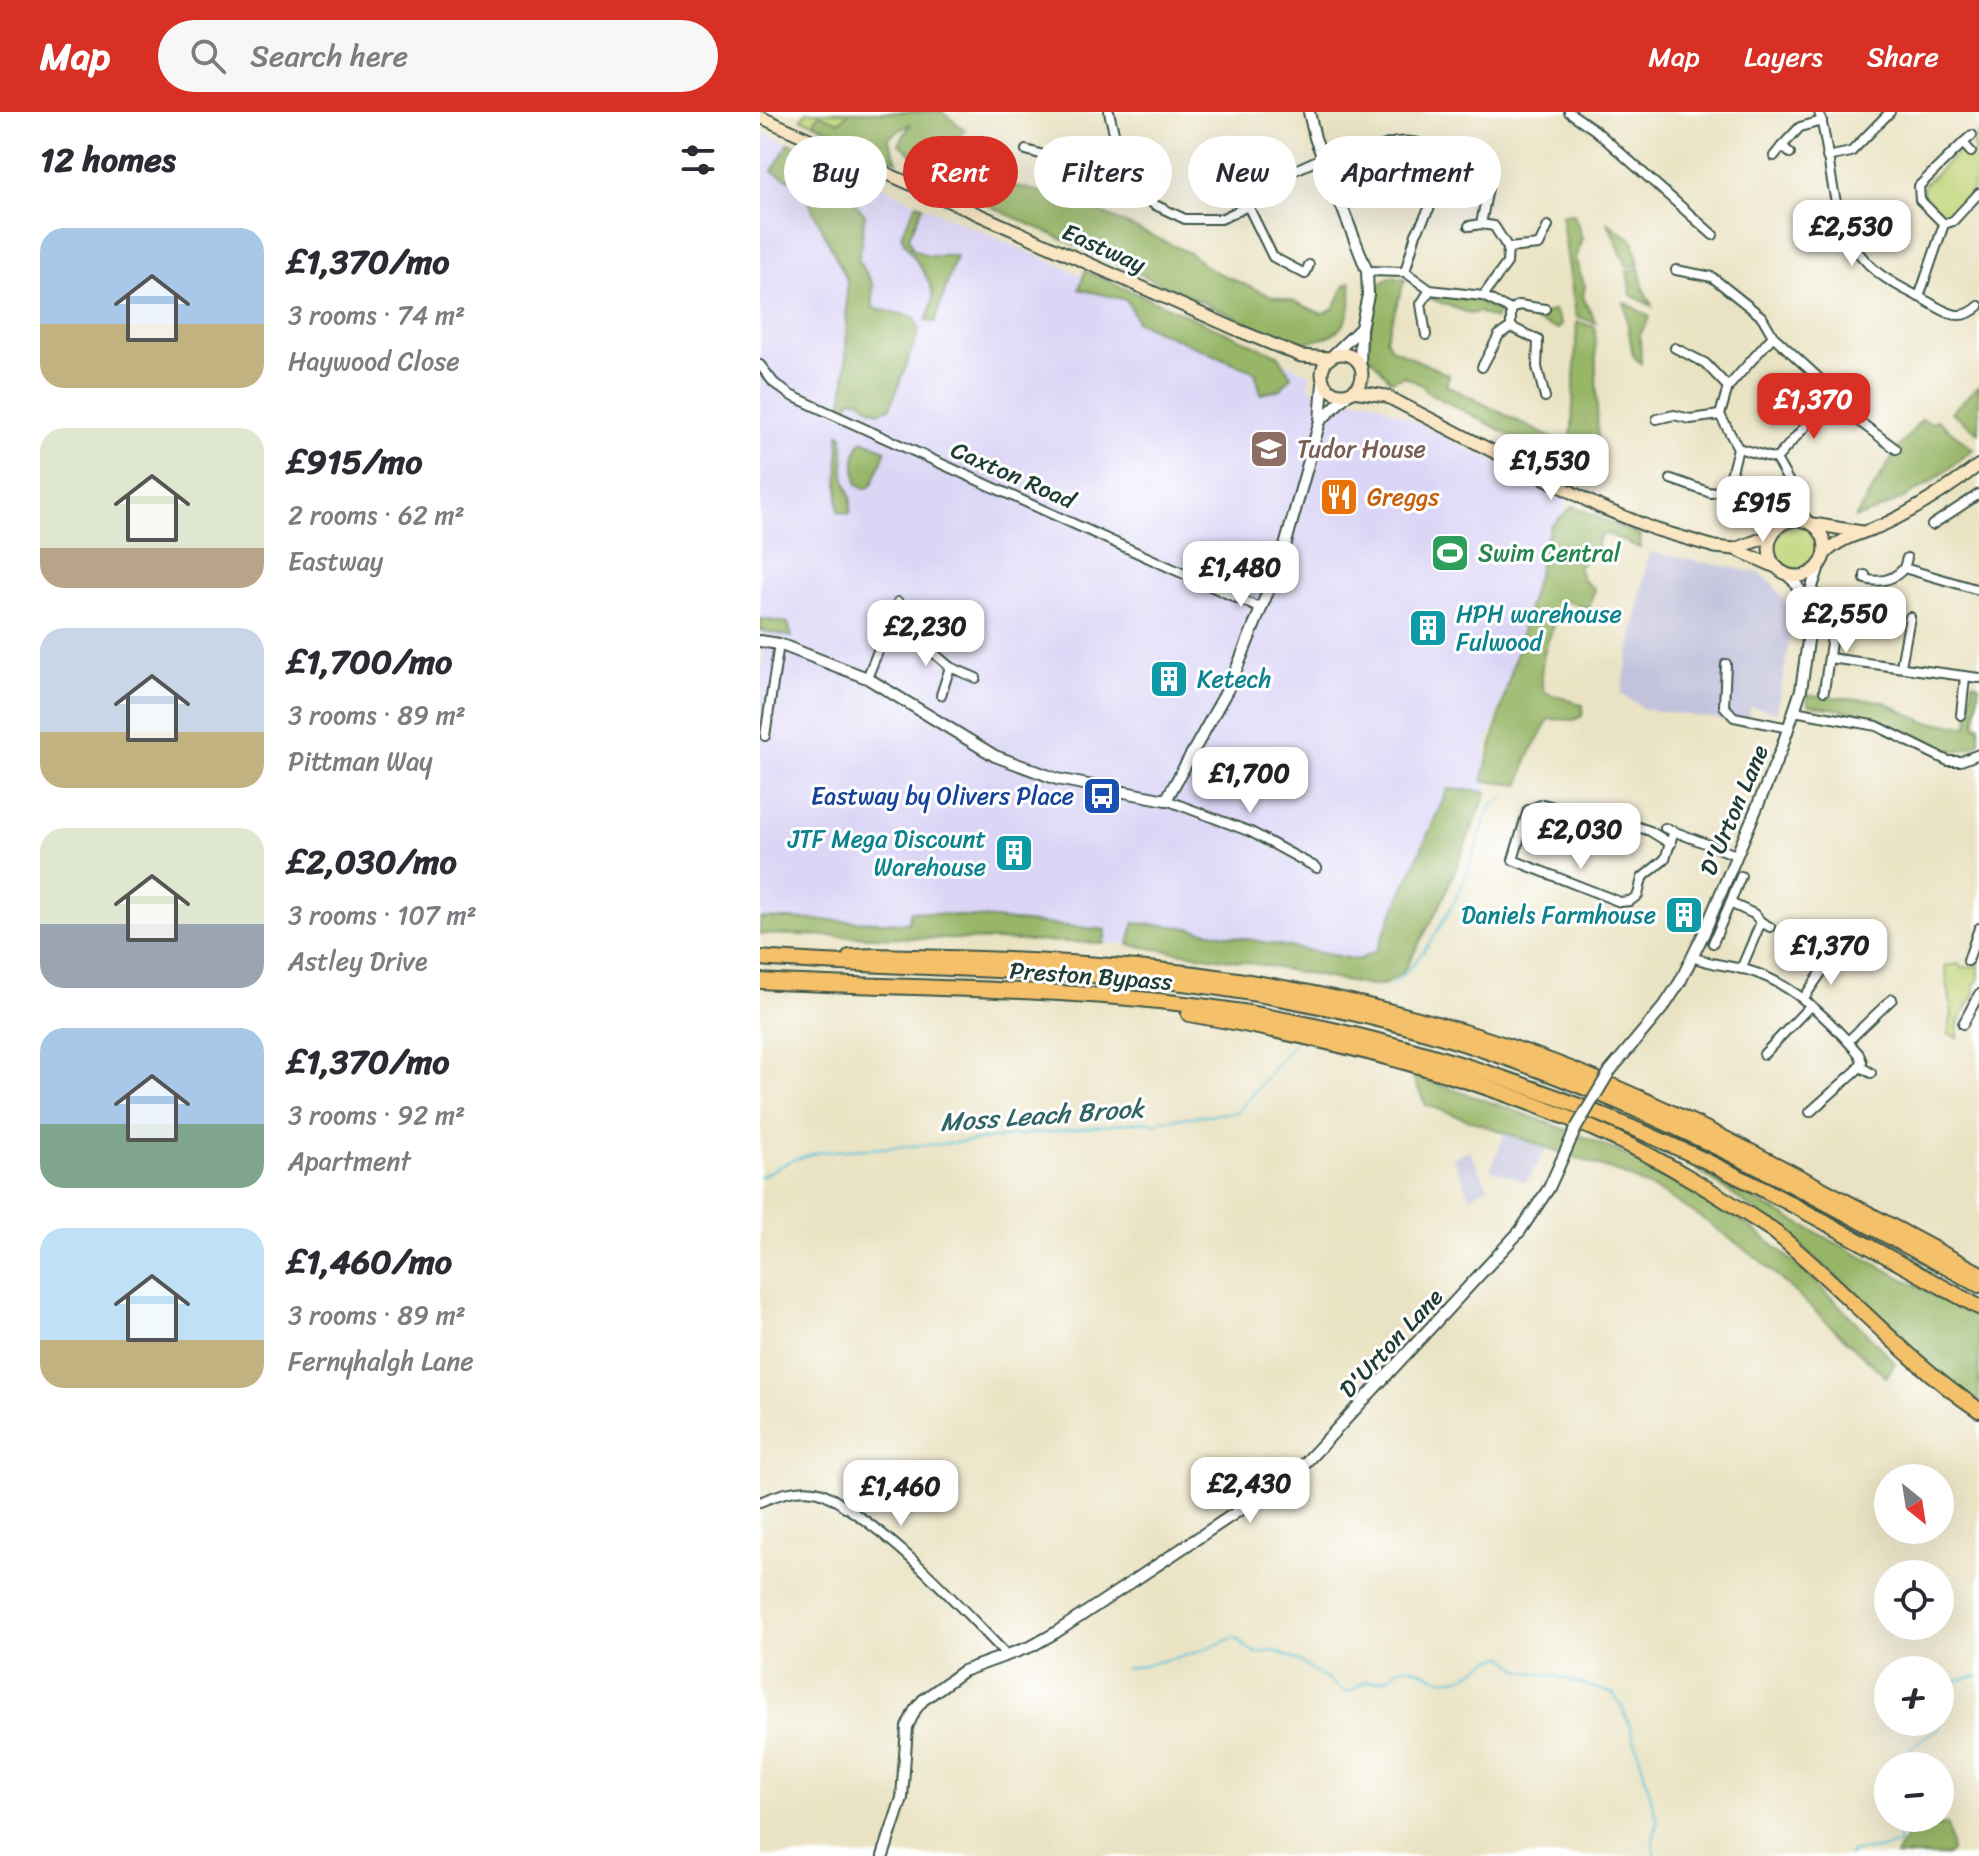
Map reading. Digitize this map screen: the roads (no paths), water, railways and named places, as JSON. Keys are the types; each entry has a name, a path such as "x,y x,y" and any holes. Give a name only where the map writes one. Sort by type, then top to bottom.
{"highway":[{"path":"798,961 876,956 1126,967 1197,974 1272,987 1410,1017 1547,1060 1691,1121 1771,1160 1979,1273"},
{"path":"760,958 1124,977 1271,997 1407,1027 1545,1071 1669,1123 1767,1170 1979,1285"},
{"name":"Preston Bypass","path":"760,981 1079,995 1244,1013 1413,1051"},
{"path":"1079,995 1298,1035 1400,1060 1491,1089 1615,1138 1691,1178 1777,1233"},
{"path":"1413,1051 1563,1109 1654,1151 1738,1202 1835,1283 1932,1375 1979,1410"},
{"path":"1413,1051 1567,1101 1691,1154 1979,1307"}],"main road":[{"name":"Eastway","path":"760,117 1057,251 1301,356 1331,357"},
{"path":"1386,396 1351,392 1337,394 1322,381 1322,368 1331,357 1345,354 1357,360 1386,396 1600,507 1654,529 1715,547 1735,549 1799,576 1807,574 1833,546 1885,525 1944,492 1979,465"},
{"name":"Eastway","path":"1301,356 1322,381"},
{"path":"1351,392 1361,382 1361,368"},
{"path":"1735,549 1793,520 1862,532"},
{"path":"1811,523 1822,534 1822,560"},
{"path":"1775,531 1769,553 1781,570"}],"street":[{"path":"1109,112 1115,136"},
{"path":"1309,112 1316,136"},
{"path":"1569,112 1595,130 1713,235"},
{"path":"1827,157 1851,152 1890,112"},
{"path":"1774,156 1800,127 1820,117 1836,213 1850,241 1877,272 1953,316 1968,314 1979,306"},
{"path":"1944,224 1920,200 1919,186 1972,135"},
{"path":"1963,143 1971,152"},
{"path":"1782,146 1790,153"},
{"path":"1026,150 1034,152"},
{"path":"1944,224 1953,221 1979,193"},
{"path":"1162,208 1185,219 1221,219 1244,208"},
{"path":"1249,208 1273,257 1305,274 1309,265"},
{"path":"1342,208 1367,271 1368,295 1361,328 1361,368"},
{"path":"1405,272 1416,234 1429,208"},
{"path":"1481,224 1484,208"},
{"path":"1919,297 1944,224"},
{"path":"1469,226 1494,226 1508,248 1507,263 1483,296"},
{"path":"1508,248 1539,245 1548,226"},
{"path":"1676,270 1712,277 1762,317 1773,336 1835,393 1860,422 1896,449"},
{"path":"1367,271 1405,272 1430,290 1483,296 1511,310"},
{"path":"1426,335 1421,304 1430,290"},
{"path":"1511,310 1519,305 1545,309"},
{"path":"1511,310 1511,327"},
{"path":"1482,367 1499,335 1511,327"},
{"path":"1511,327 1538,340 1537,367 1545,397"},
{"path":"1331,357 1361,328"},
{"path":"1671,479 1711,493 1728,487 1738,448 1720,415 1728,387 1773,336"},
{"path":"1675,348 1705,363 1728,387"},
{"name":"Caxton Road","path":"760,365 774,383 790,395 1259,608"},
{"path":"1166,800 1230,685 1282,557 1320,421 1322,381"},
{"path":"1320,421 1351,392"},
{"path":"1776,459 1835,393"},
{"path":"1657,419 1674,415 1690,419 1720,415"},
{"path":"1738,448 1776,459 1789,482 1791,497 1811,523"},
{"path":"1932,525 1979,494"},
{"path":"1775,531 1791,497"},
{"path":"1865,575 1865,579 1890,579 1904,568 1907,558"},
{"name":"D'Urton Lane","path":"883,1856 906,1777 907,1727 923,1700 963,1671 1032,1646 1055,1633 1297,1472 1520,1231 1549,1188 1576,1128 1610,1071 1665,1005 1693,957 1789,728 1801,690 1809,634 1807,602 1822,560"},
{"path":"1904,568 1979,590"},
{"path":"1781,570 1794,581 1807,602"},
{"path":"867,678 898,602"},
{"path":"1824,691 1835,615"},
{"path":"1901,666 1910,617"},
{"path":"883,635 929,649 950,667 976,678"},
{"path":"760,641 779,644 867,678 995,756 1057,779 1166,800 1251,832 1317,868"},
{"path":"765,736 779,644"},
{"path":"1829,658 1979,678"},
{"path":"1726,664 1724,706 1734,717 1789,728"},
{"path":"941,695 950,667"},
{"path":"1961,715 1965,677"},
{"path":"1794,711 1877,726 1948,761 1961,761 1979,754"},
{"path":"1576,813 1543,804 1528,810 1513,860 1562,881 1625,902 1638,895 1642,878 1661,864 1671,844 1669,829 1736,855"},
{"path":"1626,823 1650,831 1671,844"},
{"path":"1713,943 1741,876"},
{"path":"1730,903 1754,914 1770,927"},
{"path":"1741,969 1761,922"},
{"path":"1968,961 1979,928"},
{"path":"1693,957 1708,964 1741,969 1765,977 1826,1016 1859,1054 1862,1062 1859,1066 1827,1102 1810,1112"},
{"path":"1764,1054 1807,1002 1832,957"},
{"path":"1963,1024 1979,994"},
{"path":"1848,1041 1892,999"},
{"path":"1859,1066 1871,1073"},
{"path":"760,1502 805,1490 818,1491 832,1499 878,1529 901,1549 1007,1655"}],"waterway":[{"name":"Moss Leach Brook","path":"1392,984 1414,963 1444,919 1466,876 1491,805 1504,798"},
{"name":"Moss Leach Brook","path":"760,1177 792,1160 820,1152 942,1144 1146,1121 1156,1124 1162,1120 1238,1112 1296,1041"},
{"path":"1125,1669 1192,1654 1236,1637 1245,1647 1257,1653 1275,1651 1297,1660 1346,1692 1365,1681 1386,1678 1400,1668 1416,1668 1435,1677 1450,1679 1465,1676 1491,1660 1504,1657 1521,1671 1555,1676 1614,1694 1631,1728 1658,1820 1653,1840 1655,1856"},
{"path":"1954,1681 1979,1676"},
{"path":"1910,1752 1928,1736"},
{"path":"1849,1856 1851,1852 1898,1844 1898,1832"}],"place":[{"name":"Tudor House","path":"1269,449"},
{"name":"Greggs","path":"1339,497"},
{"name":"Swim Central","path":"1450,553"},
{"name":"HPH warehouse Fulwood","path":"1428,628"},
{"name":"Ketech","path":"1169,679"},
{"name":"Eastway by Olivers Place","path":"1102,796"},
{"name":"JTF Mega Discount Warehouse","path":"1014,853"},
{"name":"Daniels Farmhouse","path":"1684,915"}]}
